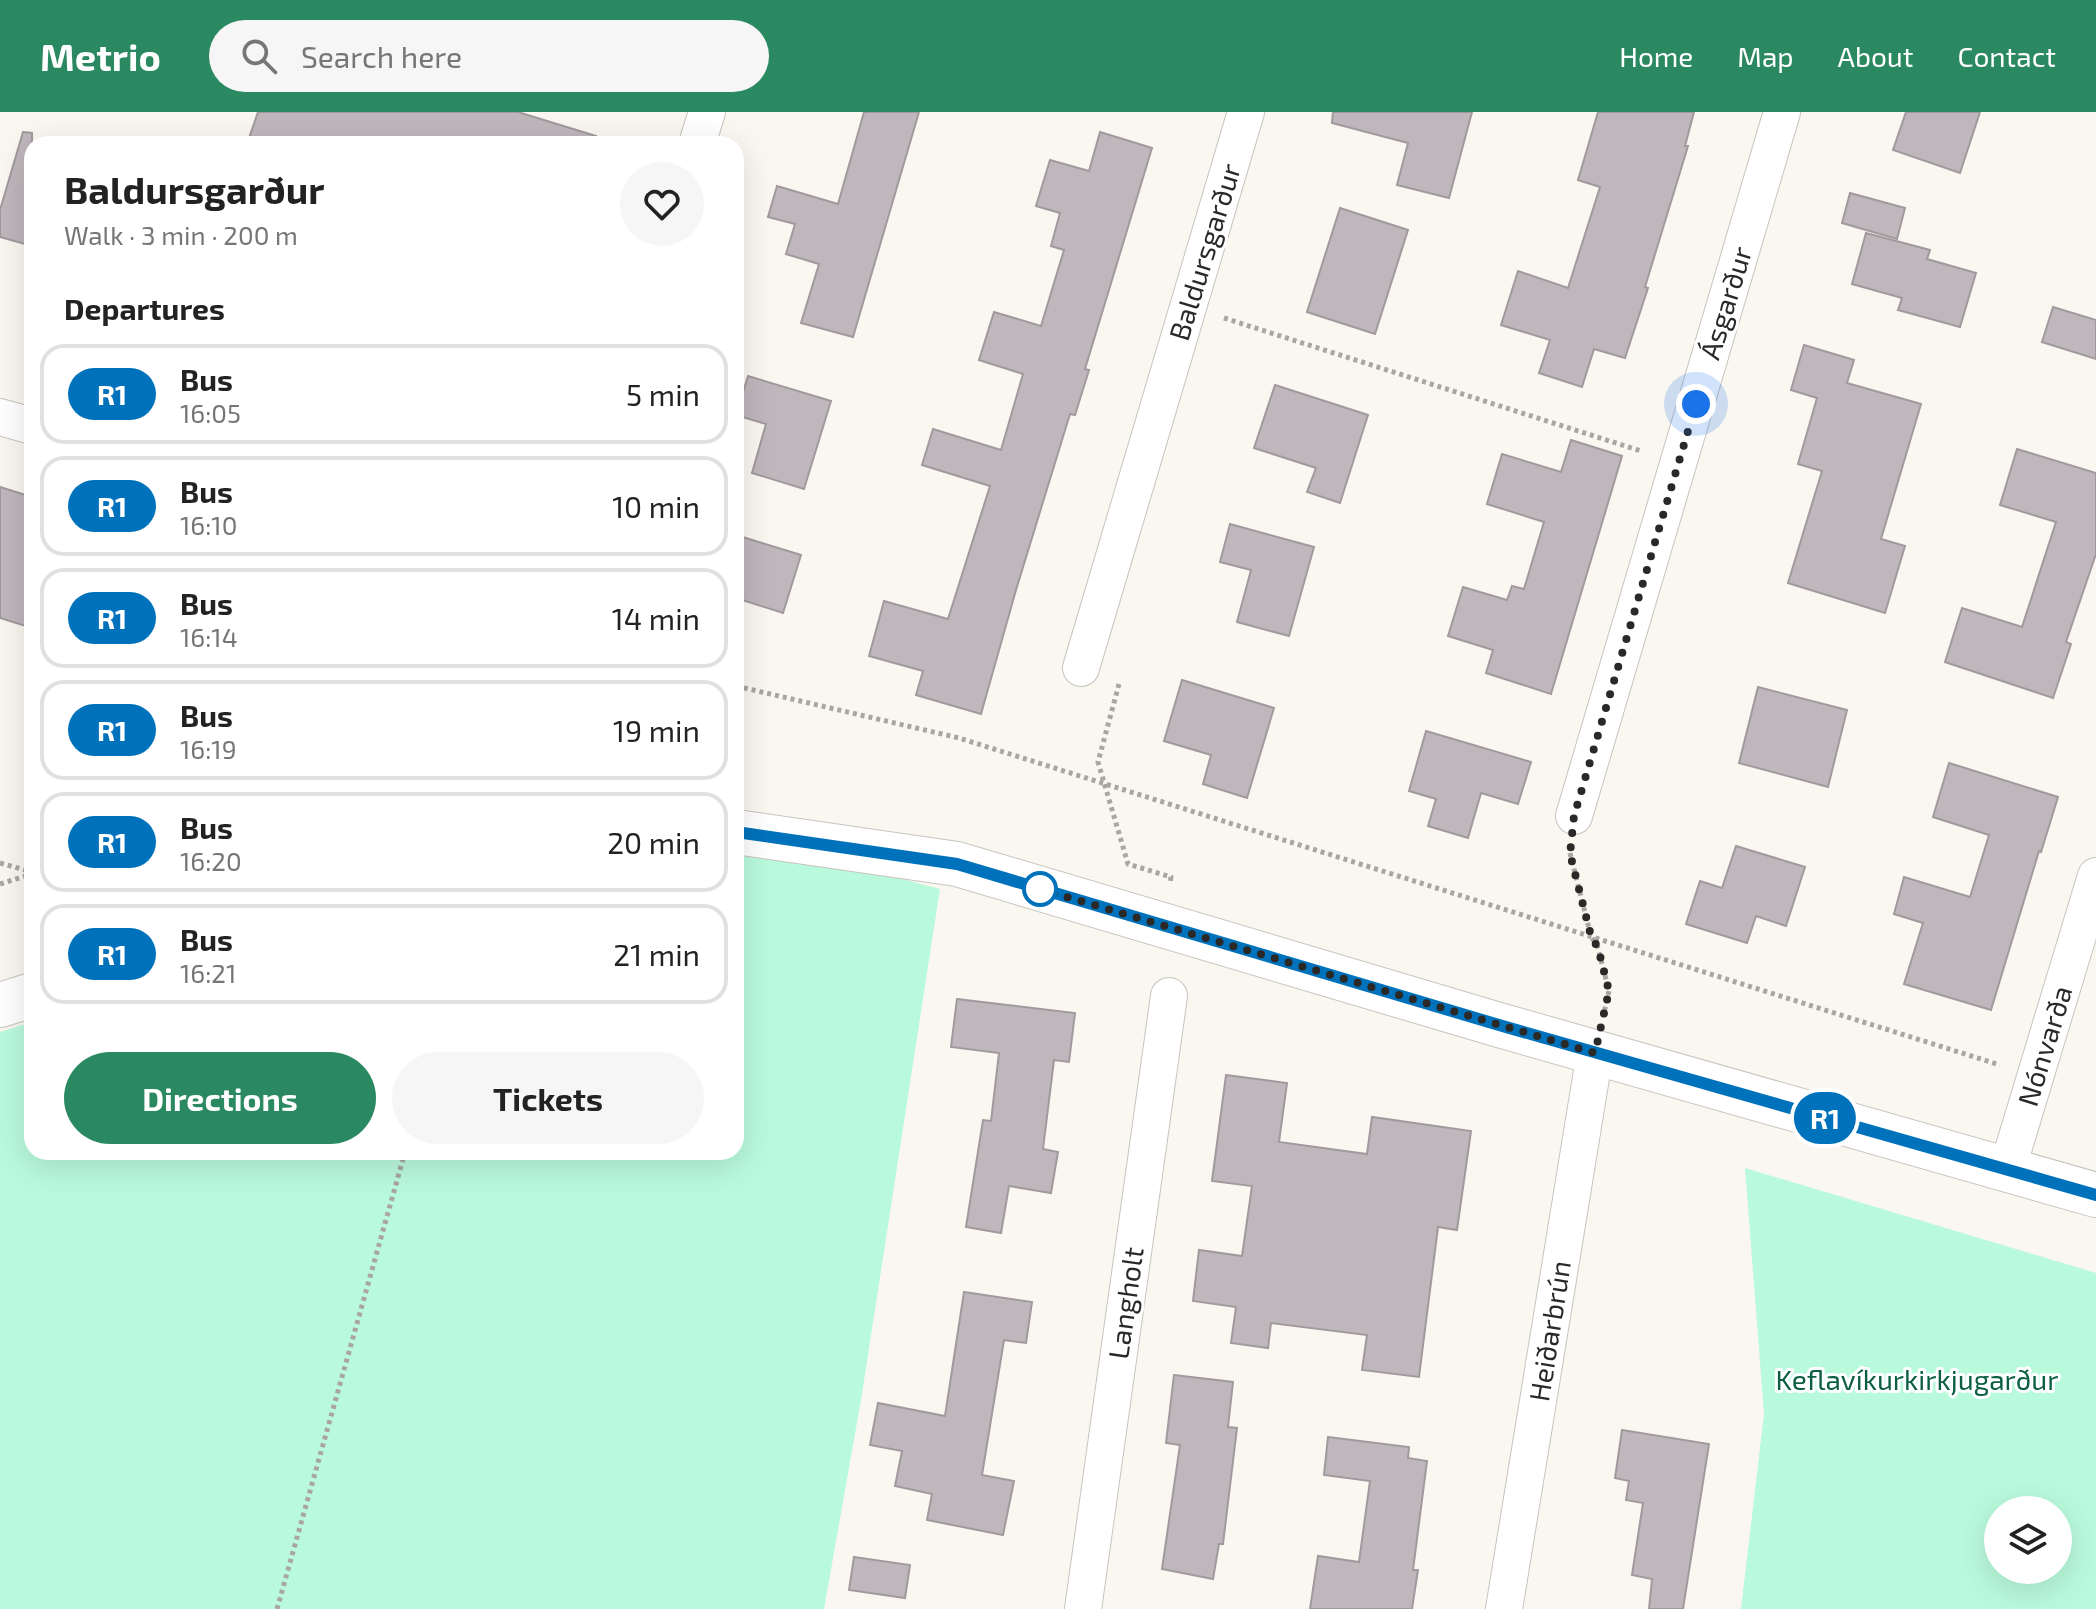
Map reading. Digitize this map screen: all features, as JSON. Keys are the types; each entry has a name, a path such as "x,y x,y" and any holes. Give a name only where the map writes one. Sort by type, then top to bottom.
{"street":[{"path":"700,136 707,112"},
{"name":"Baldursgarður","path":"1081,668 1246,112"},
{"name":"Ásgarður","path":"1574,816 1782,112"},
{"path":"0,417 24,424"},
{"path":"744,833 957,864 1595,1053 2096,1195"},
{"name":"Nónvarða","path":"2007,1170 2096,876"},
{"name":"Langholt","path":"1083,1609 1169,996"},
{"path":"0,1005 24,998"},
{"name":"Heiðarbrún","path":"1504,1609 1595,1053"}],"path":[{"path":"1189,307 1678,463"},
{"path":"1081,668 1120,685 1098,762 1128,864 1171,877 1162,926"},
{"path":"744,688 959,738 2036,1075"},
{"path":"1574,816 1570,854 1609,991 1595,1053"},
{"path":"0,863 24,870"},
{"path":"0,884 24,876"},
{"path":"277,1609 403,1160"}],"green space":[{"path":"744,848 788,849 940,889 861,1400 824,1609 0,1609 0,1032 24,1024 24,1160 744,1160"},
{"name":"Keflavíkurkirkjugarður","path":"1745,1168 2096,1273 2096,1609 1741,1609 1764,1414"}],"building":[{"path":"258,112 518,112 596,136 250,136"},
{"path":"864,112 919,112 853,337 801,323 819,264 786,254 795,224 768,217 777,186 838,204"},
{"path":"1333,112 1472,112 1449,198 1397,185 1408,143 1332,123"},
{"path":"1598,112 1694,112 1685,146 1688,146 1625,358 1594,349 1582,387 1539,373 1550,340 1501,325 1518,271 1568,288 1600,187 1578,180"},
{"path":"1906,112 1980,112 1960,173 1893,150"},
{"path":"23,132 32,133 32,136 24,136 24,244 0,237 0,210"},
{"path":"1100,132 1152,148 1085,369 1089,370 1075,415 1070,414 981,714 916,695 923,671 869,656 884,601 948,619 990,486 922,465 933,429 1001,450 1023,374 979,360 994,312 1041,326 1064,250 1051,246 1060,213 1036,206 1050,160 1089,171"},
{"path":"1850,193 1905,208 1897,239 1842,223"},
{"path":"1340,208 1408,230 1375,334 1307,312"},
{"path":"1866,233 1930,250 1927,259 1976,273 1960,327 1898,310 1902,298 1852,284"},
{"path":"2053,307 2096,320 2096,359 2042,342"},
{"path":"1804,345 1854,360 1847,383 1921,404 1881,539 1905,546 1885,613 1788,583 1822,471 1798,464 1817,398 1791,390"},
{"path":"748,376 831,401 804,489 752,473 766,424 744,417 744,389"},
{"path":"1275,385 1368,415 1340,503 1307,492 1316,468 1254,448"},
{"path":"1571,440 1622,456 1551,694 1486,673 1493,650 1448,636 1463,587 1507,600 1512,586 1524,589 1544,522 1487,504 1502,454 1561,472"},
{"path":"2017,449 2096,473 2096,554 2066,642 2071,644 2053,698 1945,662 1962,608 2022,627 2056,522 2000,505"},
{"path":"0,487 24,494 24,626 0,618"},
{"path":"1230,524 1314,547 1289,636 1237,622 1251,570 1220,562"},
{"path":"744,537 801,555 783,613 744,601"},
{"path":"1182,680 1274,708 1247,798 1203,784 1211,755 1164,741"},
{"path":"1758,687 1847,710 1828,787 1739,763"},
{"path":"1426,731 1531,762 1518,804 1481,793 1468,838 1428,826 1436,799 1409,791"},
{"path":"1949,763 2058,797 1991,1010 1904,984 1923,923 1894,914 1904,877 1970,897 1989,835 1933,817"},
{"path":"1736,846 1805,867 1786,926 1756,916 1747,943 1686,924 1700,881 1722,888"},
{"path":"957,999 1075,1013 1069,1062 1054,1060 1043,1149 1058,1152 1051,1193 1009,1186 1001,1233 966,1227 983,1120 991,1121 999,1053 951,1047"},
{"path":"1226,1075 1287,1083 1279,1142 1367,1154 1372,1117 1471,1131 1457,1230 1438,1227 1419,1377 1362,1370 1367,1335 1271,1323 1268,1348 1231,1343 1236,1307 1193,1301 1199,1250 1242,1256 1252,1186 1212,1181"},
{"path":"964,1292 1032,1302 1026,1343 1004,1340 982,1475 1014,1481 1003,1535 927,1520 932,1494 895,1486 902,1451 870,1445 878,1403 945,1416"},
{"path":"1174,1375 1233,1382 1228,1427 1237,1428 1223,1544 1219,1544 1213,1579 1162,1569 1180,1445 1166,1443"},
{"path":"1622,1430 1709,1444 1683,1609 1649,1609 1652,1579 1632,1575 1643,1503 1626,1500 1629,1481 1615,1478"},
{"path":"1328,1437 1409,1447 1408,1458 1427,1461 1413,1570 1418,1570 1412,1609 1310,1609 1318,1556 1359,1562 1370,1481 1324,1475"},
{"path":"854,1557 910,1565 905,1598 849,1590"}],"bus line":[{"name":"R1","path":"744,833 957,864 1499,1025 2096,1195"}],"route":[{"path":"1040,889 1595,1053 1609,991 1570,854 1574,816 1696,404"}]}
